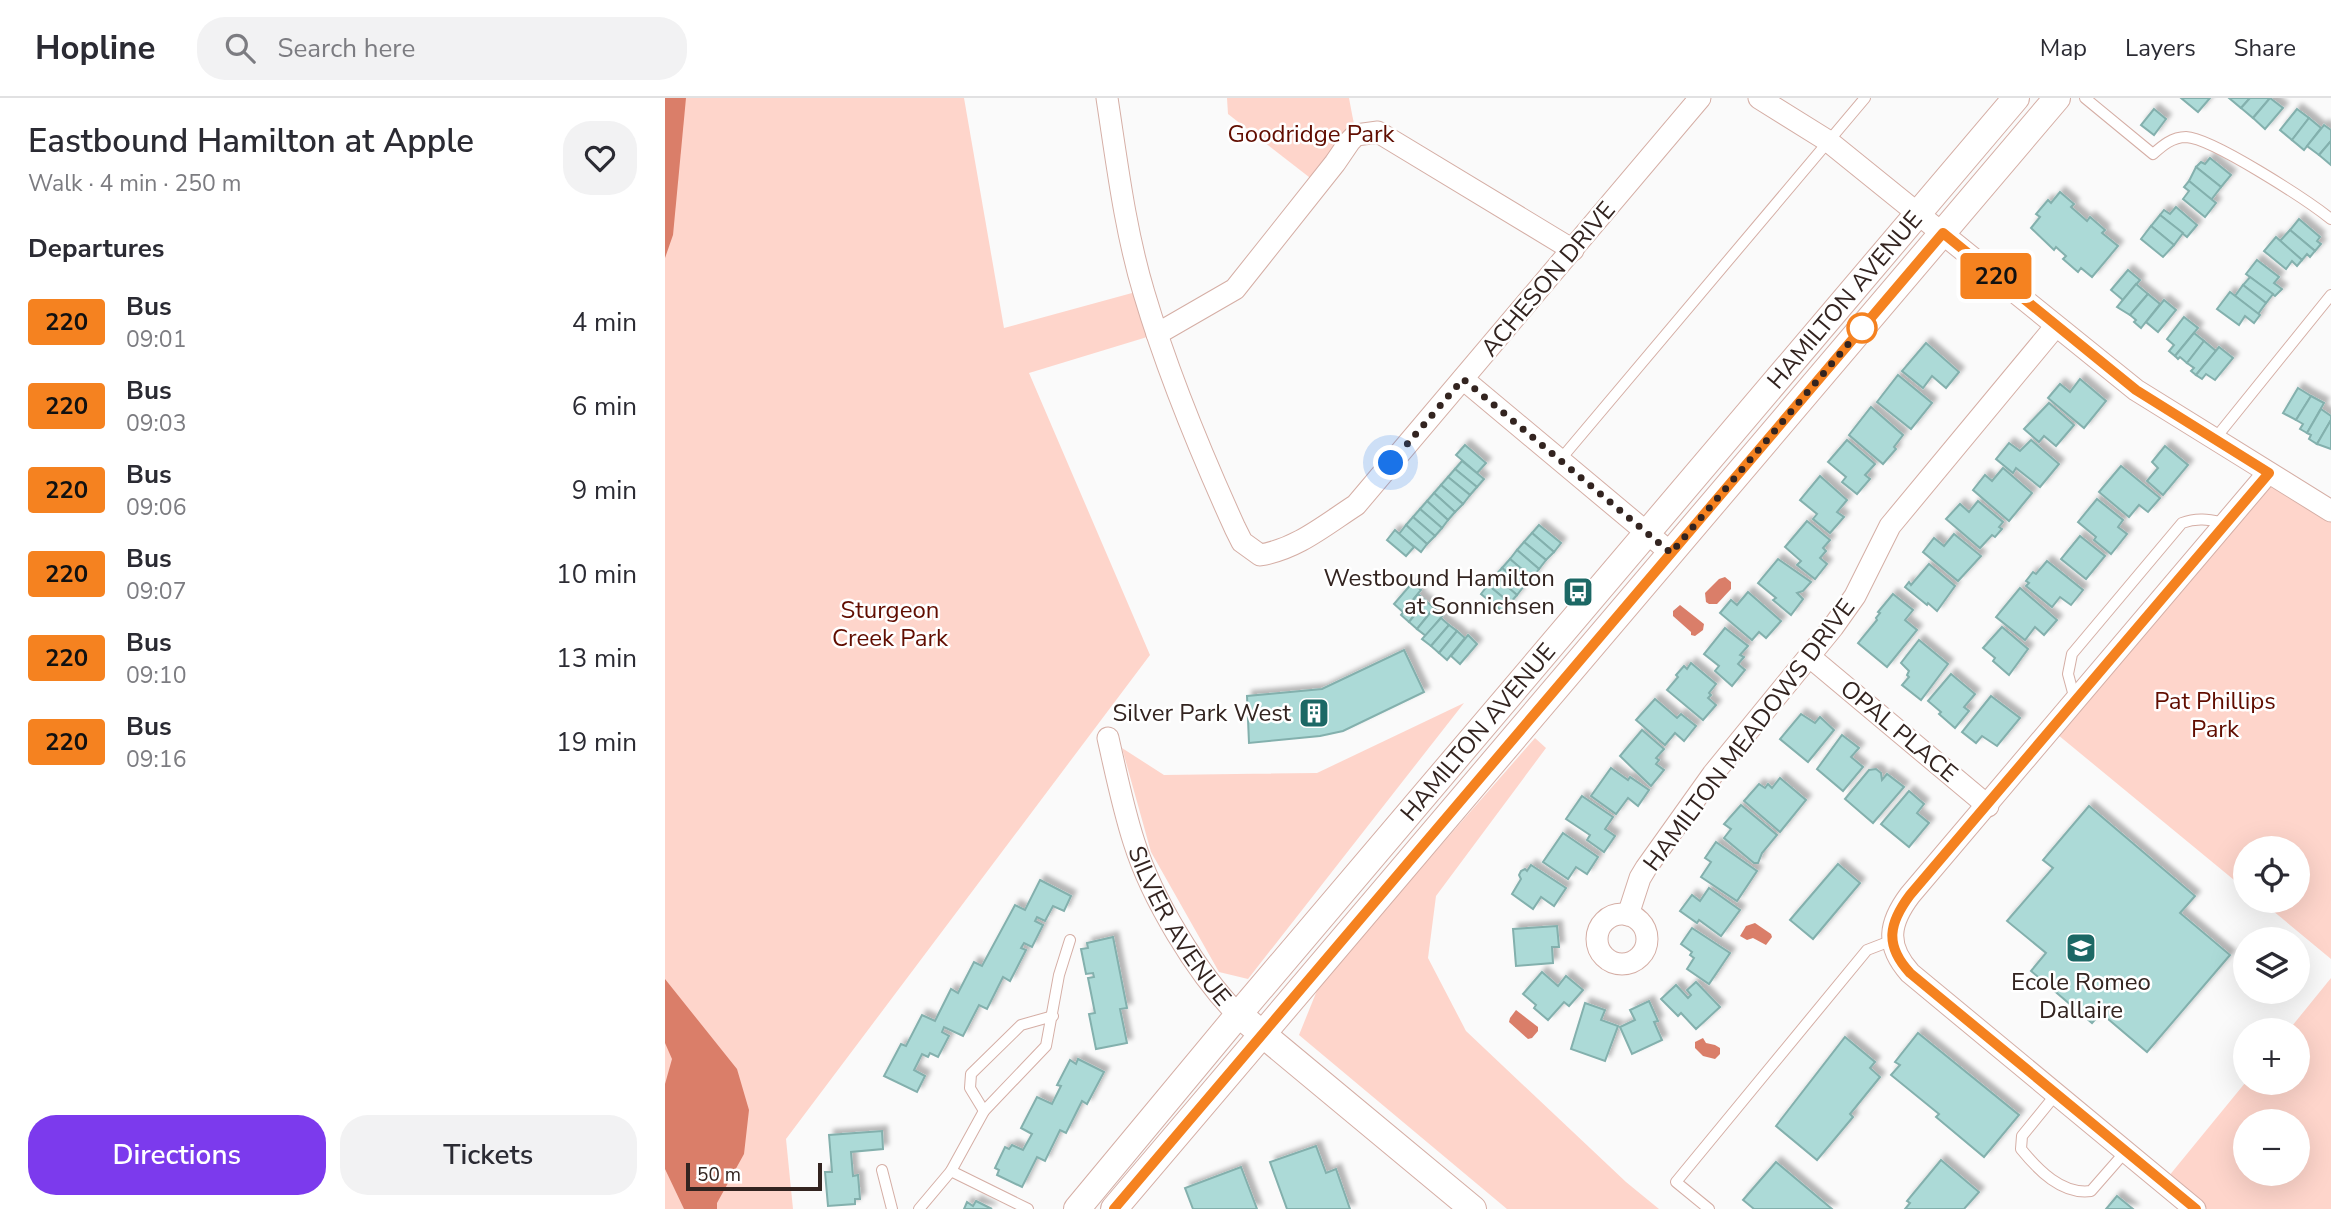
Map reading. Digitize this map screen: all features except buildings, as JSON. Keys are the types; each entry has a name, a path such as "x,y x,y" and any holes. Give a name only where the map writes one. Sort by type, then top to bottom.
{"street":[{"path":"1107,98 1126,215 1143,290 1157,334 1235,289 1356,135 1378,132 1573,250"},
{"name":"ACHESON DRIVE","path":"1157,334 1192,433 1242,542 1260,555 1294,546 1356,505 1700,98"},
{"path":"1759,98 1828,141 2136,390 2331,511"},
{"name":"HAMILTON AVENUE","path":"1077,1209 1238,1015 2016,98"},
{"name":"HAMILTON AVENUE","path":"1114,1209 2057,98"},
{"name":"HAMILTON MEADOWS DRIVE","path":"1628,915 1646,868 1713,774 1810,657 1855,596 1890,526 2055,327"},
{"path":"1463,379 1671,553"},
{"path":"2196,1209 1910,973 1901,962 1893,940 1893,924 1898,911 2269,473"},
{"name":"OPAL PLACE","path":"1810,657 1988,806"},
{"name":"SILVER AVENUE","path":"1108,738 1126,816 1146,872 1204,976 1238,1015 1473,1209"}],"lane":[{"path":"1560,460 1865,98"},
{"path":"2085,98 2153,154 2175,139 2183,137 2202,141 2331,219"},
{"path":"2214,440 2331,295"},
{"path":"2075,702 2068,674 2072,654 2182,523 2203,519 2226,523"},
{"path":"919,1209 951,1171 985,1111 1046,1046 1059,975 1070,940"},
{"path":"1709,1209 1676,1182 1867,950 1893,940"},
{"path":"985,1111 970,1088 971,1074 1021,1026 1053,1016"},
{"path":"2057,1093 2022,1136 2021,1149 2036,1168 2077,1193 2091,1191 2126,1151"},
{"path":"882,1170 892,1209"},
{"path":"951,1171 1028,1209"}],"green space":[{"name":"Sturgeon Creek Park","path":"665,98 964,98 1004,328 1143,290 1157,334 1029,373 1150,655 786,1139 793,1209 665,1209"},
{"name":"Goodridge Park","path":"1227,98 1349,98 1356,135 1318,184 1228,114"},
{"name":"Pat Phillips Park","path":"2268,473 2331,511 2331,959 2310,942 2310,927 2292,927 2275,913 2310,913 2310,836 2233,836 2233,879 2052,730"},
{"path":"1464,703 1248,979 1219,972 1151,852 1122,748 1164,775 1317,773"},
{"path":"1535,738 1546,748 1436,896 1428,958 1466,1031 1626,1182 1659,1209 1507,1209 1299,1035 1320,983"},
{"path":"2331,978 2331,1209 2195,1209 2164,1182 2235,1095 2310,1095 2310,1018 2299,1018"}],"shaded area":[{"path":"665,98 686,98 673,235 665,258"},
{"path":"1725,577 1731,582 1731,589 1717,604 1706,602 1705,593 1719,579"},
{"path":"1680,605 1704,624 1703,630 1695,636 1673,616 1673,611"},
{"path":"1755,923 1771,934 1772,937 1766,945 1753,938 1747,940 1740,936 1746,926"},
{"path":"665,979 737,1069 749,1110 744,1154 717,1203 717,1209 684,1209 665,1169 665,1084 672,1059 665,1043"},
{"path":"1516,1010 1538,1027 1532,1038 1528,1039 1509,1022"},
{"path":"1703,1038 1706,1043 1720,1048 1720,1054 1715,1059 1703,1056 1695,1048 1695,1042"}],"bus line":[{"name":"220","path":"1114,1209 1943,233 2055,327 2136,390 2269,473 1910,895 1898,911 1892,929 1895,953 1910,973 2196,1209"}],"place":[{"name":"Westbound Hamilton at Sonnichsen","path":"1578,592"},
{"name":"Silver Park West","path":"1314,713"},
{"name":"Ecole Romeo Dallaire","path":"2081,948"}],"route":[{"path":"1391,463 1463,379 1671,553 1862,328"}]}
